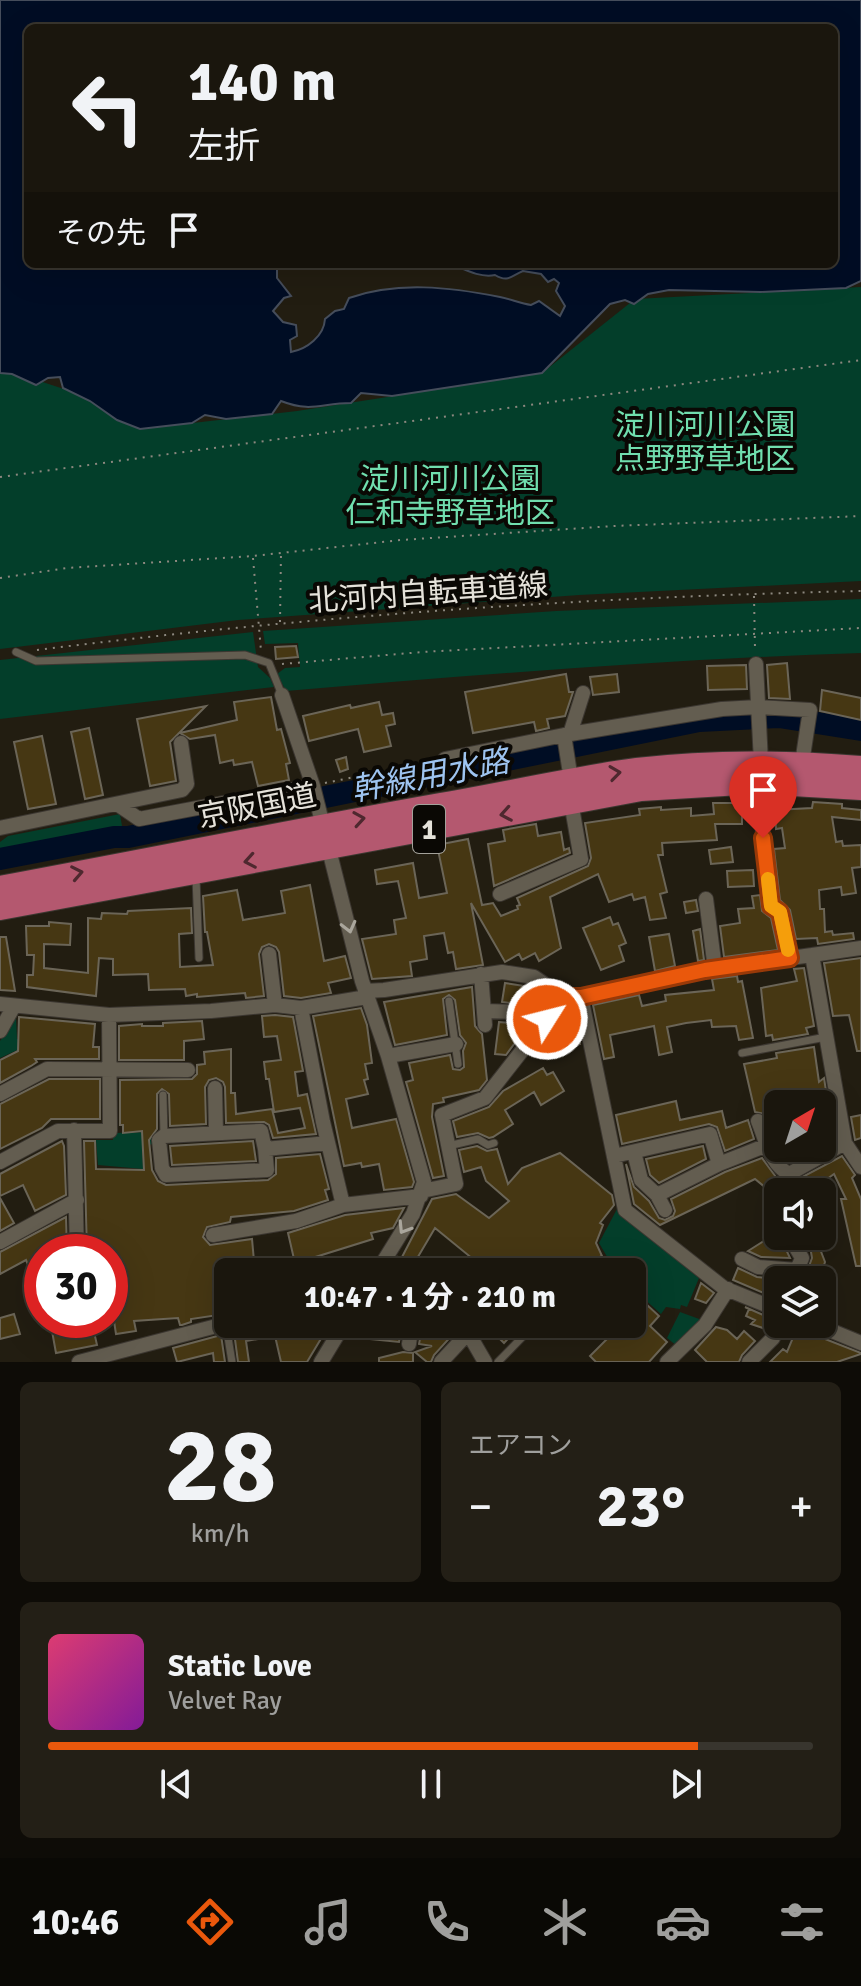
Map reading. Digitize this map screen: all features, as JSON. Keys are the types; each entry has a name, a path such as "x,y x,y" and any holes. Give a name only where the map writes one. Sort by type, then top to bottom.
{"highway":[{"name":"京阪国道","path":"761,772 802,763 861,768"},
{"name":"京阪国道","path":"0,888 323,826 641,770 761,772 861,788"},
{"name":"京阪国道","path":"0,908 195,871 323,826"}],"street":[{"path":"756,664 763,838 771,906 780,912 790,958"},
{"path":"500,894 581,859 567,735 583,693"},
{"path":"282,695 313,788 366,994 388,1056 424,1182 421,1194 385,1258"},
{"path":"445,759 722,709 758,707 810,710 802,763"},
{"path":"0,828 182,790 187,784 181,743"},
{"path":"117,804 139,819 313,788"},
{"path":"706,899 715,969"},
{"path":"0,1031 7,1005 109,1015 275,1005 301,1008 384,990 502,972 534,977 564,997 581,997 715,969 861,948"},
{"path":"269,954 275,1005"},
{"path":"812,955 845,1143 861,1167"},
{"path":"481,974 484,1018 514,1012 547,1019"},
{"path":"213,1235 296,1221 343,1205 421,1194 456,1184 442,1115 485,1098 564,997"},
{"path":"581,997 625,1210 728,1289 764,1304"},
{"path":"301,1008 343,1205"},
{"path":"0,1162 58,1131 110,1131 109,1015"},
{"path":"388,1056 456,1044"},
{"path":"0,1094 47,1069 188,1070"},
{"path":"215,1088 216,1133"},
{"path":"758,1121 764,1137"},
{"path":"74,1130 77,1234"},
{"path":"261,1131 267,1170 166,1175 162,1168 159,1140 164,1136 216,1133 261,1131"},
{"path":"614,1156 710,1134 719,1164"},
{"path":"265,1149 328,1143"},
{"path":"836,1146 845,1143"},
{"path":"657,1195 719,1164 764,1146"},
{"path":"634,1152 641,1180 657,1195 665,1210"},
{"path":"775,1162 789,1174 802,1162"},
{"path":"0,1242 77,1200"},
{"path":"742,1259 764,1268"},
{"path":"667,1362 684,1356 728,1289"},
{"path":"79,1362 109,1358 214,1328"},
{"path":"836,1332 861,1343"},
{"path":"321,1362 336,1338"},
{"path":"409,1344 410,1338"},
{"path":"441,1362 459,1338"},
{"path":"470,1338 485,1362"},
{"path":"749,1362 773,1338"}],"lane":[{"path":"16,652 36,661 245,655 266,662 282,695"},
{"path":"195,871 199,958"},
{"path":"449,1001 458,1064"},
{"path":"742,1053 826,1037"},
{"path":"163,1095 164,1136"},
{"path":"448,1146 478,1139 488,1145 494,1143"},
{"path":"229,1338 232,1362"},
{"path":"498,1362 521,1338"}],"path":[{"path":"0,477 861,360"},
{"name":"北河内自転車道線","path":"0,578 67,568 253,556 401,540 861,516"},
{"path":"280,624 281,553"},
{"path":"253,556 259,626 266,662 279,665 422,652 861,628"},
{"name":"北河内自転車道線","path":"16,652 208,629 581,602 861,591"},
{"path":"754,595 756,664"},
{"path":"313,788 445,759"}],"green space":[{"path":"861,287 861,581 579,595 238,620 0,649 0,368 73,392 140,429 297,411 542,373 635,299"},
{"path":"861,599 861,653 645,663 286,691 277,674 285,668 300,667 298,643 265,644 263,631 556,611"},
{"path":"253,632 258,667 270,678 274,687 0,719 0,660"},
{"path":"120,814 122,826 0,850 0,842 8,836"},
{"path":"16,1017 17,1039 39,1040 0,1058 0,1041"},
{"path":"156,1132 157,1144 142,1145 143,1169 98,1165 96,1140 113,1140 113,1133"},
{"path":"617,1209 699,1278 687,1307 666,1307 661,1314 646,1301 646,1258 608,1258 599,1243"},
{"path":"680,1312 702,1320 677,1346 667,1338"}],"water":[{"path":"0,0 861,0 861,281 846,288 761,292 669,290 648,294 634,304 625,300 610,304 542,373 392,396 361,393 351,403 309,407 281,401 272,414 226,419 205,415 192,423 140,429 117,420 90,401 63,388 60,377 48,378 36,385 12,374 0,373"}],"building":[{"path":"296,646 298,657 276,659 275,647"},
{"path":"787,663 790,699 769,698 767,665"},
{"path":"746,665 747,689 708,690 707,666"},
{"path":"566,674 569,692 573,692 565,716 547,719 549,728 536,731 534,722 473,733 465,692"},
{"path":"617,674 619,692 593,695 590,677"},
{"path":"822,690 861,698 861,720 820,711"},
{"path":"271,697 277,730 281,729 290,763 286,764 289,780 258,786 252,762 234,765 233,760 220,763 215,735 190,739 180,733 237,720 234,702"},
{"path":"379,702 382,715 393,713 395,724 386,726 391,746 364,752 358,729 309,741 303,716"},
{"path":"206,706 170,742 176,781 150,786 137,719"},
{"path":"89,728 103,795 85,799 71,732"},
{"path":"42,736 56,804 28,809 14,742"},
{"path":"346,757 348,769 340,772 336,760"},
{"path":"813,802 842,804 842,808 861,810 861,820 832,817 836,842 842,841 843,846 861,845 861,867 852,868 856,893 842,895 841,887 819,890 825,932 832,931 833,935 853,933 854,939 818,944 817,938 796,939 790,910 780,900 774,849 785,848 782,828 776,829 775,810 812,808"},
{"path":"713,803 742,803 742,824 715,824 717,840 662,843 663,855 658,855 667,892 660,894 666,918 650,920 645,897 634,900 632,894 609,902 598,874 550,897 561,948 539,961 535,953 522,960 519,954 505,962 471,903 483,965 456,969 453,952 448,953 444,933 424,936 427,959 410,962 412,976 372,979 362,939 396,934 394,920 406,918 398,881 377,884 375,870 413,863 419,898 447,893 437,845 468,839 482,905 493,903 501,916 518,909 517,898 588,866 591,858 585,823 640,815 639,809 661,807 661,810 691,808 691,816 714,814"},
{"path":"536,824 538,836 561,832 564,850 569,848 570,853 494,886 488,844 505,841 503,830"},
{"path":"731,847 733,862 711,864 709,850"},
{"path":"753,870 754,886 728,887 727,871"},
{"path":"310,885 324,961 345,956 351,978 328,983 331,993 301,998 284,996 279,952 269,944 262,947 259,954 264,996 246,998 245,993 197,997 197,994 186,996 185,989 149,990 148,974 113,975 113,959 99,958 96,996 27,987 27,975 33,975 34,955 27,955 26,926 49,926 49,922 71,924 70,945 44,944 44,968 88,973 88,918 101,919 102,913 127,914 128,911 191,908 192,933 179,934 180,967 213,965 205,932 203,896 237,890 243,920 285,913 281,891"},
{"path":"760,895 762,911 771,918 778,950 724,957 720,926 740,923 738,909 754,908 752,896"},
{"path":"696,900 698,911 686,913 684,902"},
{"path":"610,917 613,925 618,923 626,943 619,946 624,961 601,970 583,928"},
{"path":"700,929 704,960 698,961 693,931"},
{"path":"669,934 675,966 655,971 649,937"},
{"path":"0,937 6,937 15,991 0,990"},
{"path":"861,958 861,1051 857,1051 849,1015 833,1016 824,963"},
{"path":"804,968 814,1026 806,1028 808,1034 773,1040 772,1035 766,1036 761,988 797,981 794,969"},
{"path":"737,976 738,982 742,981 753,1038 739,1040 736,1026 712,1027 711,1020 686,1023 667,1027 672,1052 659,1055 654,1026 610,1035 614,1057 604,1059 593,1005 639,995 642,1006 666,1001 665,995 714,990 712,979"},
{"path":"505,983 530,987 549,999 543,1007 502,1002"},
{"path":"472,987 475,1026 482,1034 487,1080 479,1090 443,1098 444,1102 433,1104 432,1117 444,1176 433,1178 406,1082 413,1080 409,1063 450,1055 453,1069 464,1067 466,1043 460,1035 455,1000 449,995 443,999 447,1035 395,1045 384,1002"},
{"path":"361,1008 367,1025 372,1063 365,1064 368,1079 364,1080 368,1094 346,1099 352,1128 396,1119 414,1182 412,1187 384,1190 379,1164 344,1166 313,1016"},
{"path":"574,1011 580,1044 567,1047 561,1017"},
{"path":"262,1016 293,1017 303,1071 295,1072 298,1096 307,1094 316,1134 273,1138 269,1125 264,1122 226,1123 225,1087 216,1078 209,1080 205,1087 206,1124 170,1126 169,1094 162,1089 157,1094 157,1129 149,1140 152,1170 158,1181 166,1185 268,1180 276,1174 276,1158 320,1154 329,1189 325,1190 328,1200 294,1211 231,1217 230,1222 207,1227 203,1237 210,1245 252,1239 254,1258 214,1258 214,1316 191,1319 191,1322 182,1325 178,1318 134,1321 136,1331 128,1332 128,1234 87,1234 84,1141 95,1141 96,1169 144,1170 142,1131 123,1133 123,1125 120,1125 120,1080 192,1079 197,1074 197,1065 205,1064 204,1052 231,1049 231,1093 235,1093 236,1114 272,1109 278,1133 305,1128 300,1108 274,1112 264,1062 281,1060 277,1036 264,1037"},
{"path":"19,1017 95,1024 93,1047 99,1047 99,1059 35,1059 37,1062 0,1083 0,1060 18,1051"},
{"path":"202,1021 204,1039 184,1041 184,1060 119,1060 119,1026 163,1026 163,1023"},
{"path":"499,1022 529,1025 525,1031 519,1030 517,1040 506,1055 495,1054"},
{"path":"814,1047 819,1082 824,1078 826,1090 764,1090 764,1114 755,1112 744,1064 777,1058 776,1053"},
{"path":"543,1068 547,1075 553,1072 564,1091 541,1105 534,1092 505,1110 513,1124 493,1137 478,1133 457,1137 453,1121 489,1107 503,1091"},
{"path":"49,1079 100,1079 100,1119 51,1119 42,1128 0,1149 0,1104"},
{"path":"676,1101 680,1120 722,1111 726,1128 748,1120 754,1139 725,1151 717,1127 709,1124 622,1144 616,1115"},
{"path":"861,1115 861,1138 855,1140 851,1117"},
{"path":"62,1141 66,1195 35,1211 23,1185 0,1196 0,1174"},
{"path":"253,1141 256,1161 172,1165 170,1146"},
{"path":"477,1146 487,1151 497,1149 508,1184 522,1168 560,1153 612,1195 614,1205 600,1223 603,1225 596,1243 602,1256 472,1258 435,1228 417,1258 402,1258 432,1199 456,1194 489,1218 509,1201 486,1181 481,1167 464,1172 459,1150"},
{"path":"703,1146 706,1159 659,1183 650,1175 646,1159"},
{"path":"842,1156 855,1175 852,1178 861,1199 861,1266 856,1266 841,1199 846,1199 834,1174 828,1178 800,1178 836,1162"},
{"path":"762,1158 776,1177 764,1178 764,1186 755,1179 660,1225 634,1204 626,1164 634,1187 649,1201 659,1218 665,1220 675,1211 671,1199 725,1172"},
{"path":"0,1198 14,1223 0,1231"},
{"path":"404,1208 393,1228 371,1233 373,1239 312,1258 294,1258 288,1233 345,1215"},
{"path":"66,1217 66,1234 34,1234"},
{"path":"24,1239 24,1261 0,1274 0,1252"},
{"path":"764,1241 764,1250 786,1250 790,1258 761,1257 748,1251"},
{"path":"811,1250 820,1250 824,1266 809,1266"},
{"path":"738,1268 764,1278 764,1293 733,1280"},
{"path":"701,1283 714,1293 706,1303 695,1299"},
{"path":"646,1304 659,1316 650,1326 667,1342 649,1362 596,1362 590,1356 608,1338 646,1338"},
{"path":"745,1307 764,1315 764,1328 751,1324 755,1320 746,1316 749,1309"},
{"path":"14,1314 20,1334 0,1339 0,1318"},
{"path":"716,1327 727,1330 737,1339 744,1331 755,1341 739,1362 707,1362 695,1350"},
{"path":"214,1337 221,1338 225,1362 214,1362 213,1353 177,1362 173,1348"},
{"path":"53,1338 95,1338 97,1345 56,1353"},
{"path":"235,1338 263,1338 246,1341 249,1362 238,1362"},
{"path":"275,1338 321,1338 307,1362 281,1362"},
{"path":"368,1338 400,1338 399,1342"},
{"path":"420,1338 450,1338 431,1362 415,1352 432,1346 419,1344"},
{"path":"793,1338 823,1338 861,1354 837,1362 770,1362 783,1349 787,1352"},
{"path":"403,1352 413,1353 413,1362 379,1362 379,1358"}],"waterway":[{"name":"幹線用水路","path":"0,859 128,837 699,721 779,717 861,730"}],"slow traffic":[{"path":"768,879 771,906 780,912 788,950"}],"route":[{"path":"547,1019 564,997 581,997 705,970 790,958 780,912 771,906 763,838"}],"park label":[{"name":"淀川河川公園 点野野草地区","path":"705,442"},
{"name":"淀川河川公園 仁和寺野草地区","path":"450,496"}]}
